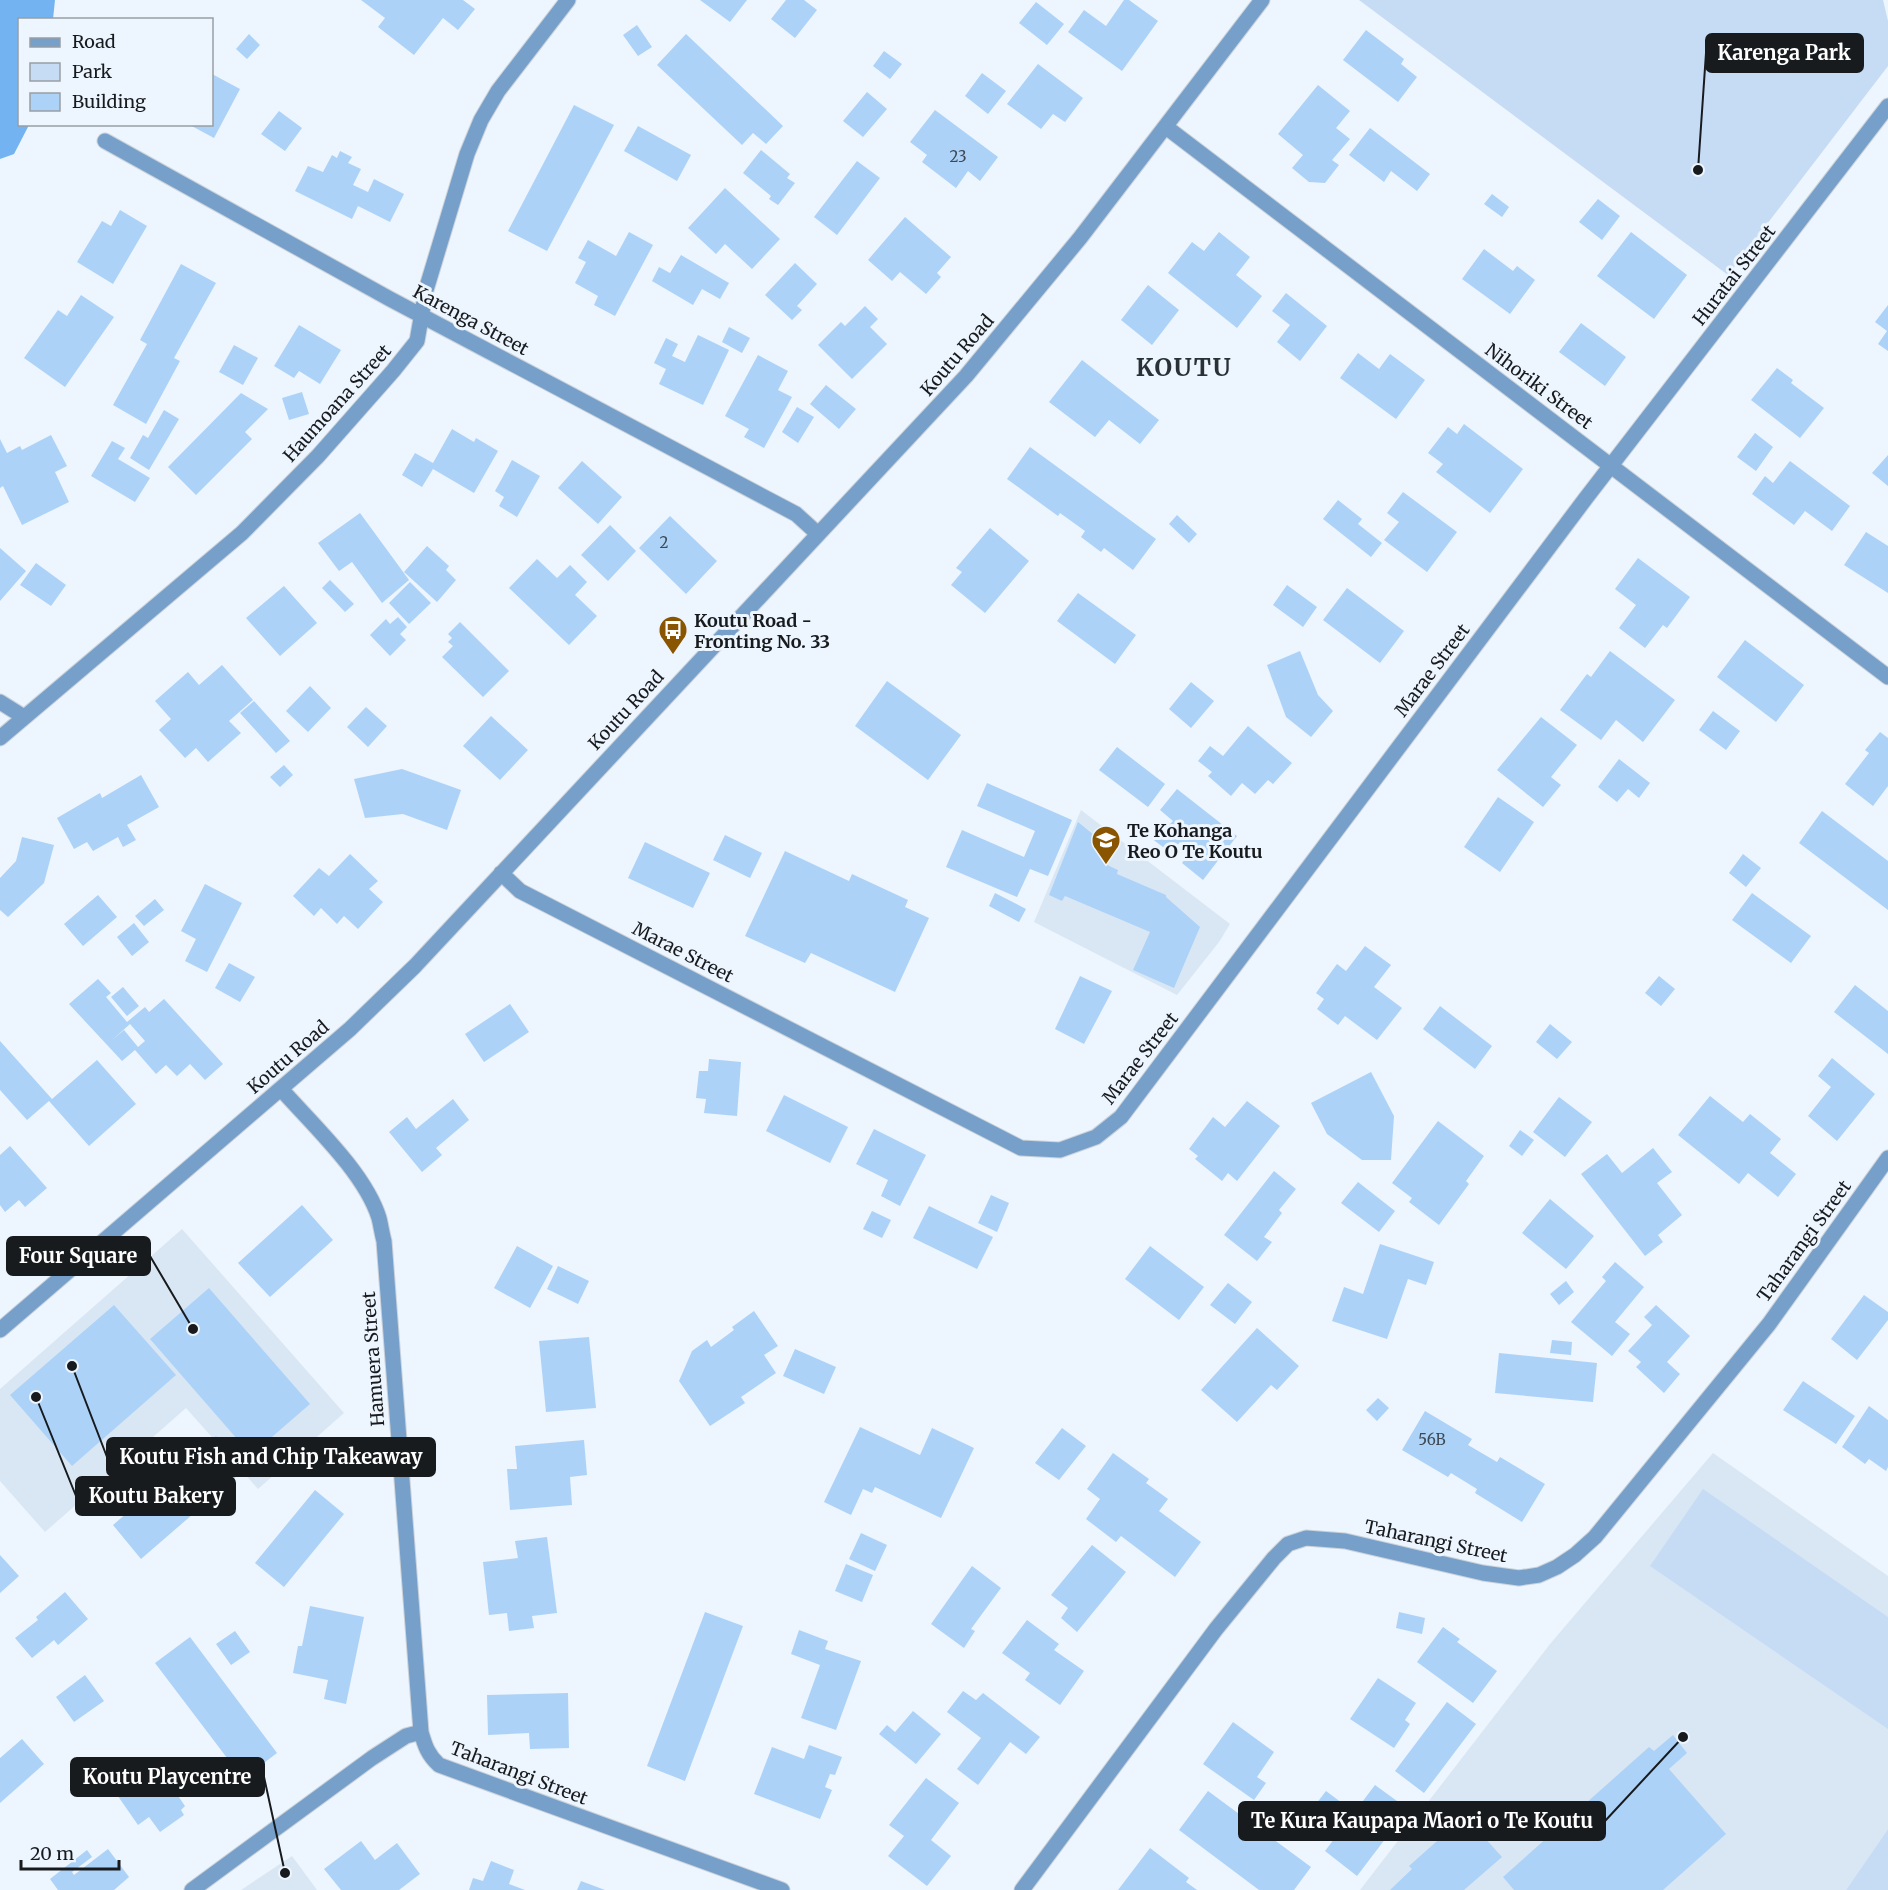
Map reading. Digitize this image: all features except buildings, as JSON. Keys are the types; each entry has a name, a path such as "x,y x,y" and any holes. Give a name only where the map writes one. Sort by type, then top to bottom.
{"street":[{"name":"Haumoana Street","path":"0,738 242,533 318,456 417,341 426,290 463,165 481,120 498,91 568,0"},
{"name":"Koutu Road","path":"0,1330 350,1029 415,966 958,385 1067,255 1262,0"},
{"name":"Huratai Street","path":"1611,466 1888,106"},
{"name":"Nihoriki Street","path":"1166,127 1888,677"},
{"name":"Karenga Street","path":"105,141 422,315 796,514 818,534"},
{"name":"Marae Street","path":"501,873 520,891 1021,1148 1060,1150 1096,1137 1121,1117 1611,466"},
{"path":"0,702 24,717"},
{"name":"Hamuera Street","path":"281,1089 344,1161 366,1191 379,1218 421,1732"},
{"name":"Taharangi Street","path":"1022,1890 1216,1629 1288,1544 1306,1538 1345,1541 1483,1573 1519,1578 1539,1575 1575,1555 1595,1536 1769,1324 1888,1158"},
{"path":"192,1890 379,1753 406,1736 421,1732"},
{"name":"Taharangi Street","path":"421,1732 431,1758 439,1765 782,1890"}],"shaded area":[{"name":"Te Kohanga Reo O Te Koutu","path":"1081,810 1230,924 1219,942 1177,995 1034,922"},
{"path":"182,1229 344,1413 258,1489 186,1408 45,1532 0,1481 0,1389"},
{"path":"1713,1453 1888,1576 1888,1829 1846,1890 1360,1890 1550,1644"},
{"path":"292,1856 317,1890 241,1890"}],"green space":[{"path":"1359,0 1883,0 1888,21 1888,66 1728,275"},
{"path":"1703,1489 1888,1617 1888,1729 1650,1566"},
{"path":"1888,1829 1888,1890 1846,1890"}],"water":[{"path":"0,0 55,0 53,18 18,18 18,126 28,126 14,154 0,159"}],"place":[{"name":"Karenga Park","path":"1698,170"},
{"name":"Koutu Road - Fronting No. 33","path":"673,656"},
{"name":"Te Kohanga Reo O Te Koutu","path":"1106,866"},
{"name":"Four Square","path":"193,1329"},
{"name":"Koutu Fish and Chip Takeaway","path":"72,1366"},
{"name":"Koutu Bakery","path":"36,1397"},
{"name":"Te Kura Kaupapa Maori o Te Koutu","path":"1683,1737"},
{"name":"Koutu Playcentre","path":"285,1873"}],"district":[{"name":"KOUTU","path":"1184,367"}]}
